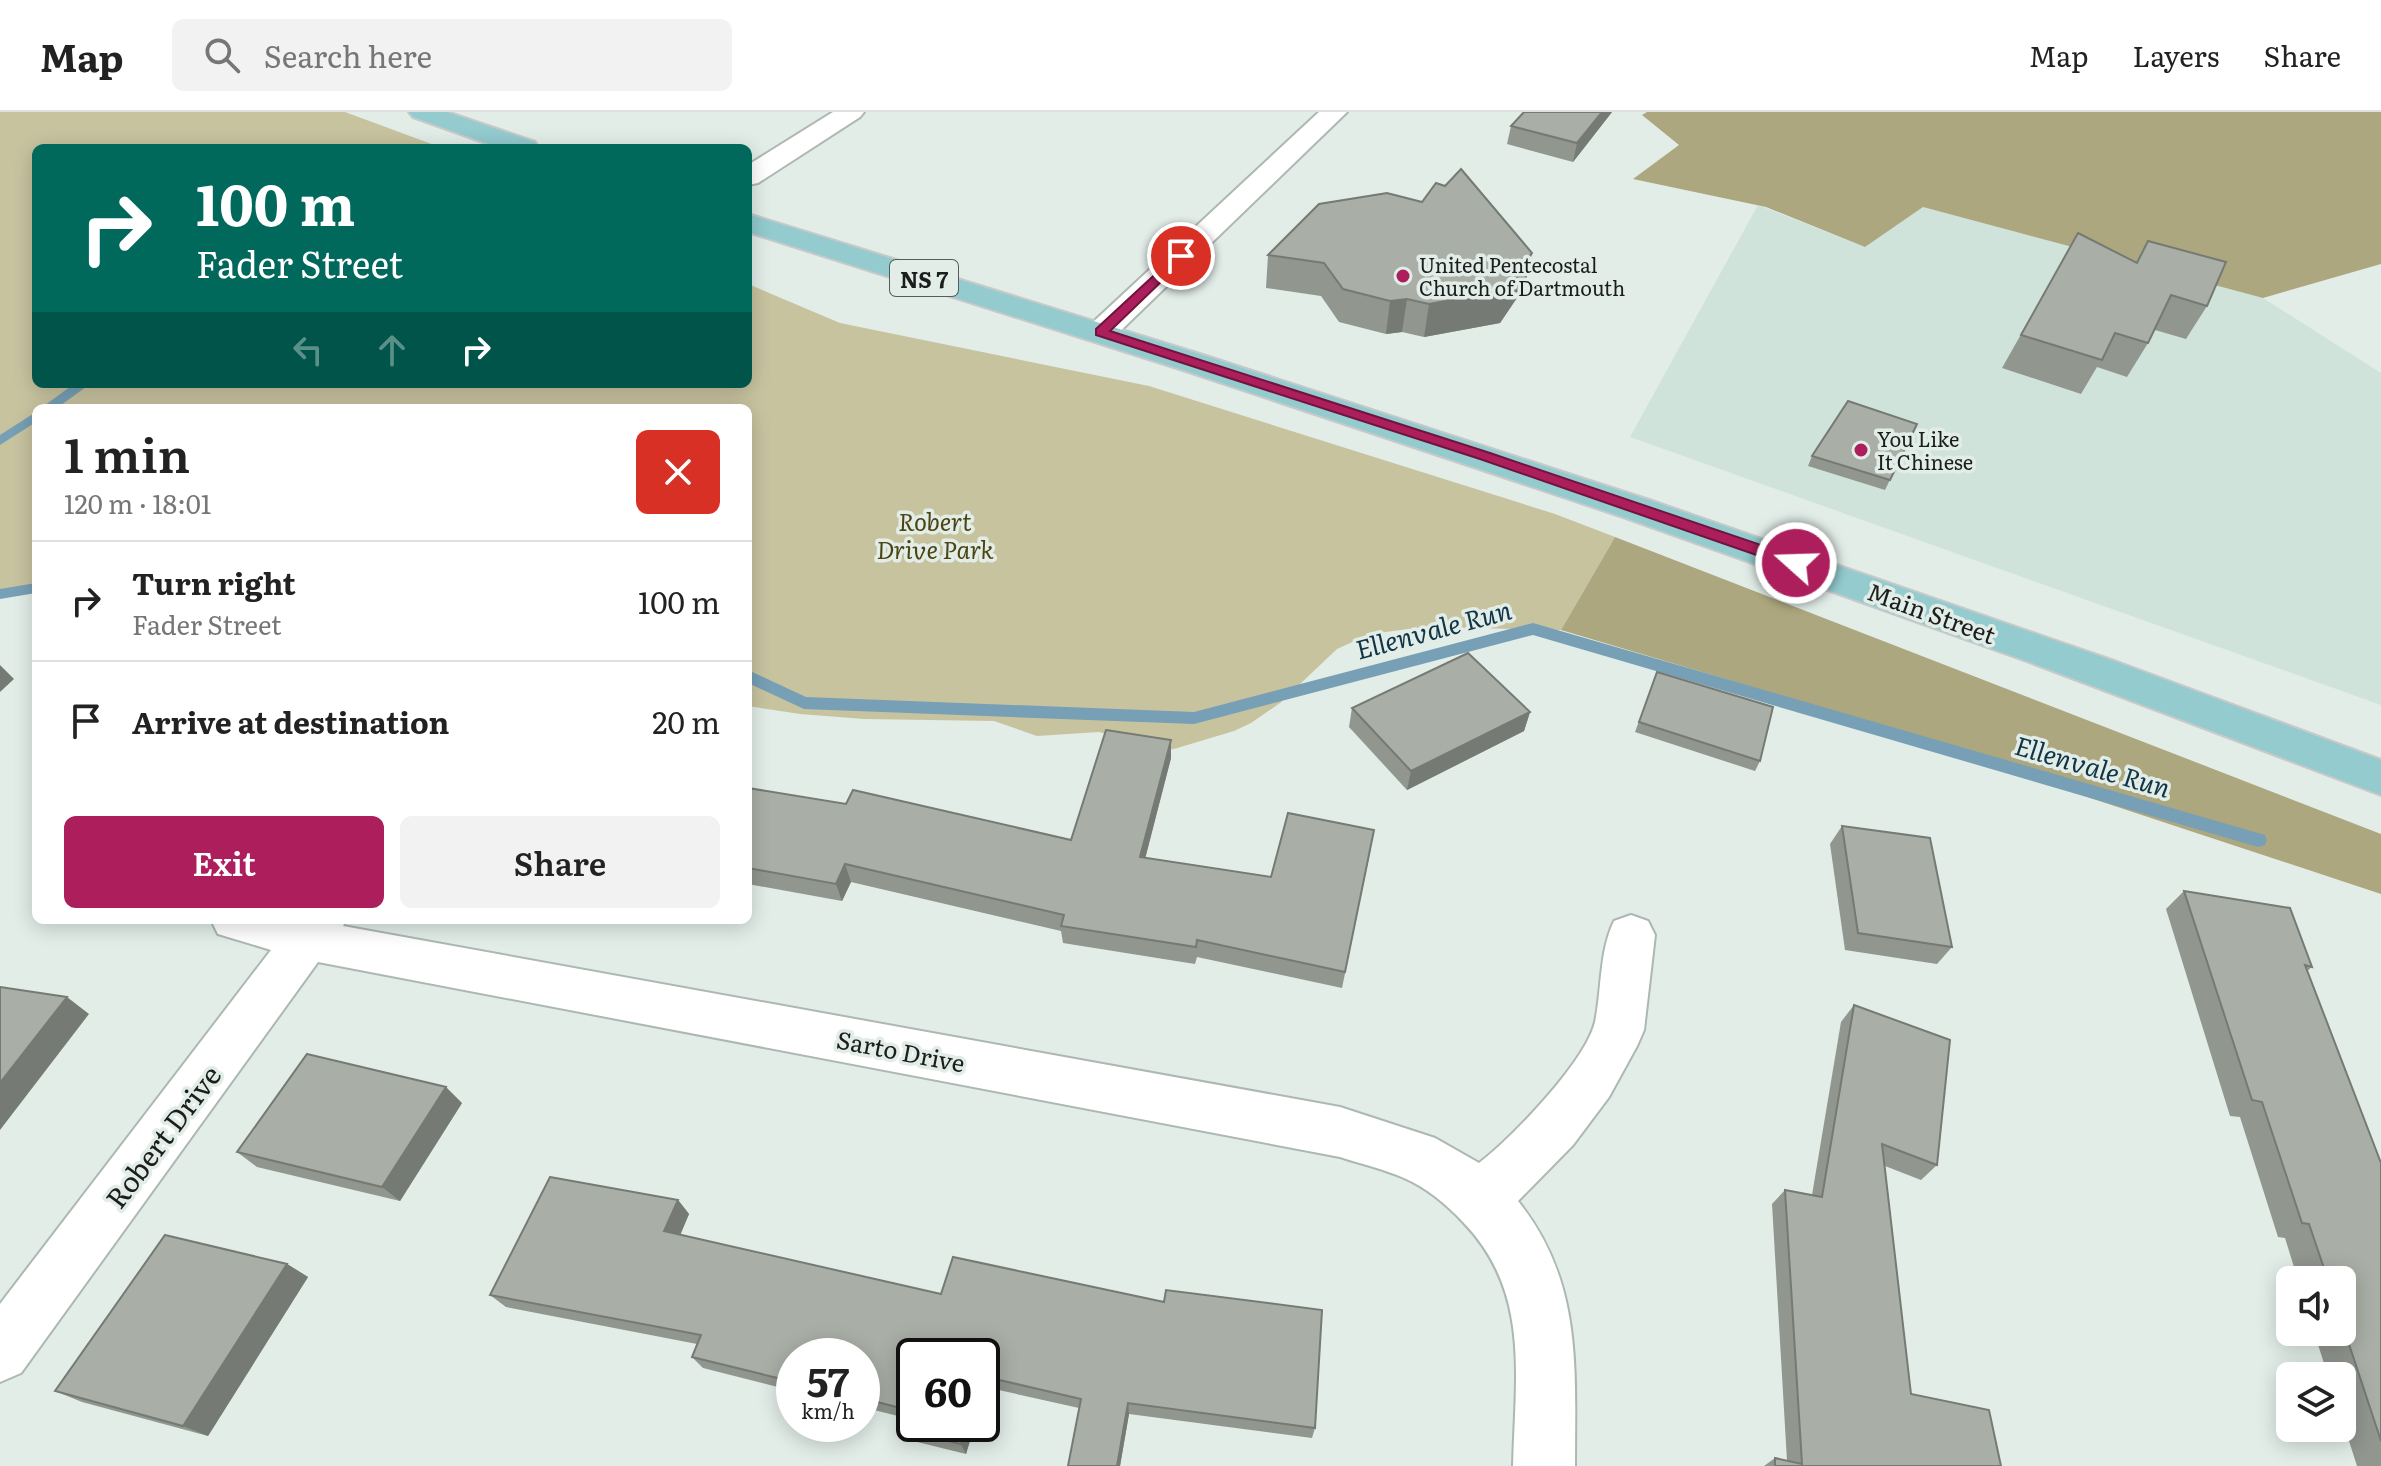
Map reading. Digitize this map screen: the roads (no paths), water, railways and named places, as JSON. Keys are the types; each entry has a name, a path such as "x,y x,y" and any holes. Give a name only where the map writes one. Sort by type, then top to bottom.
{"main road":[{"path":"422,112 514,144"},
{"name":"Main Street","path":"752,224 1472,451 1724,537 2257,729 2381,778"}],"street":[{"path":"752,174 851,112"},
{"path":"1101,332 1334,112"},
{"name":"Sarto Drive","path":"267,924 316,930 1340,1132 1395,1148 1429,1162 1462,1182 1511,1236 1539,1296 1544,1330 1544,1466"},
{"name":"Robert Drive","path":"0,1352 316,930"},
{"path":"1478,1198 1510,1173 1554,1127 1591,1080 1619,1030 1631,935"}],"waterway":[{"path":"54,404 77,388"},
{"path":"0,441 32,419"},
{"name":"Ellenvale Run","path":"0,594 32,589"},
{"name":"Ellenvale Run","path":"752,678 804,703 1194,718 1533,629 2258,840"}],"place":[{"name":"United Pentecostal Church of Dartmouth","path":"1403,276"},
{"name":"You Like It Chinese","path":"1861,450"}],"park label":[{"name":"Robert Drive Park","path":"935,534"}]}
